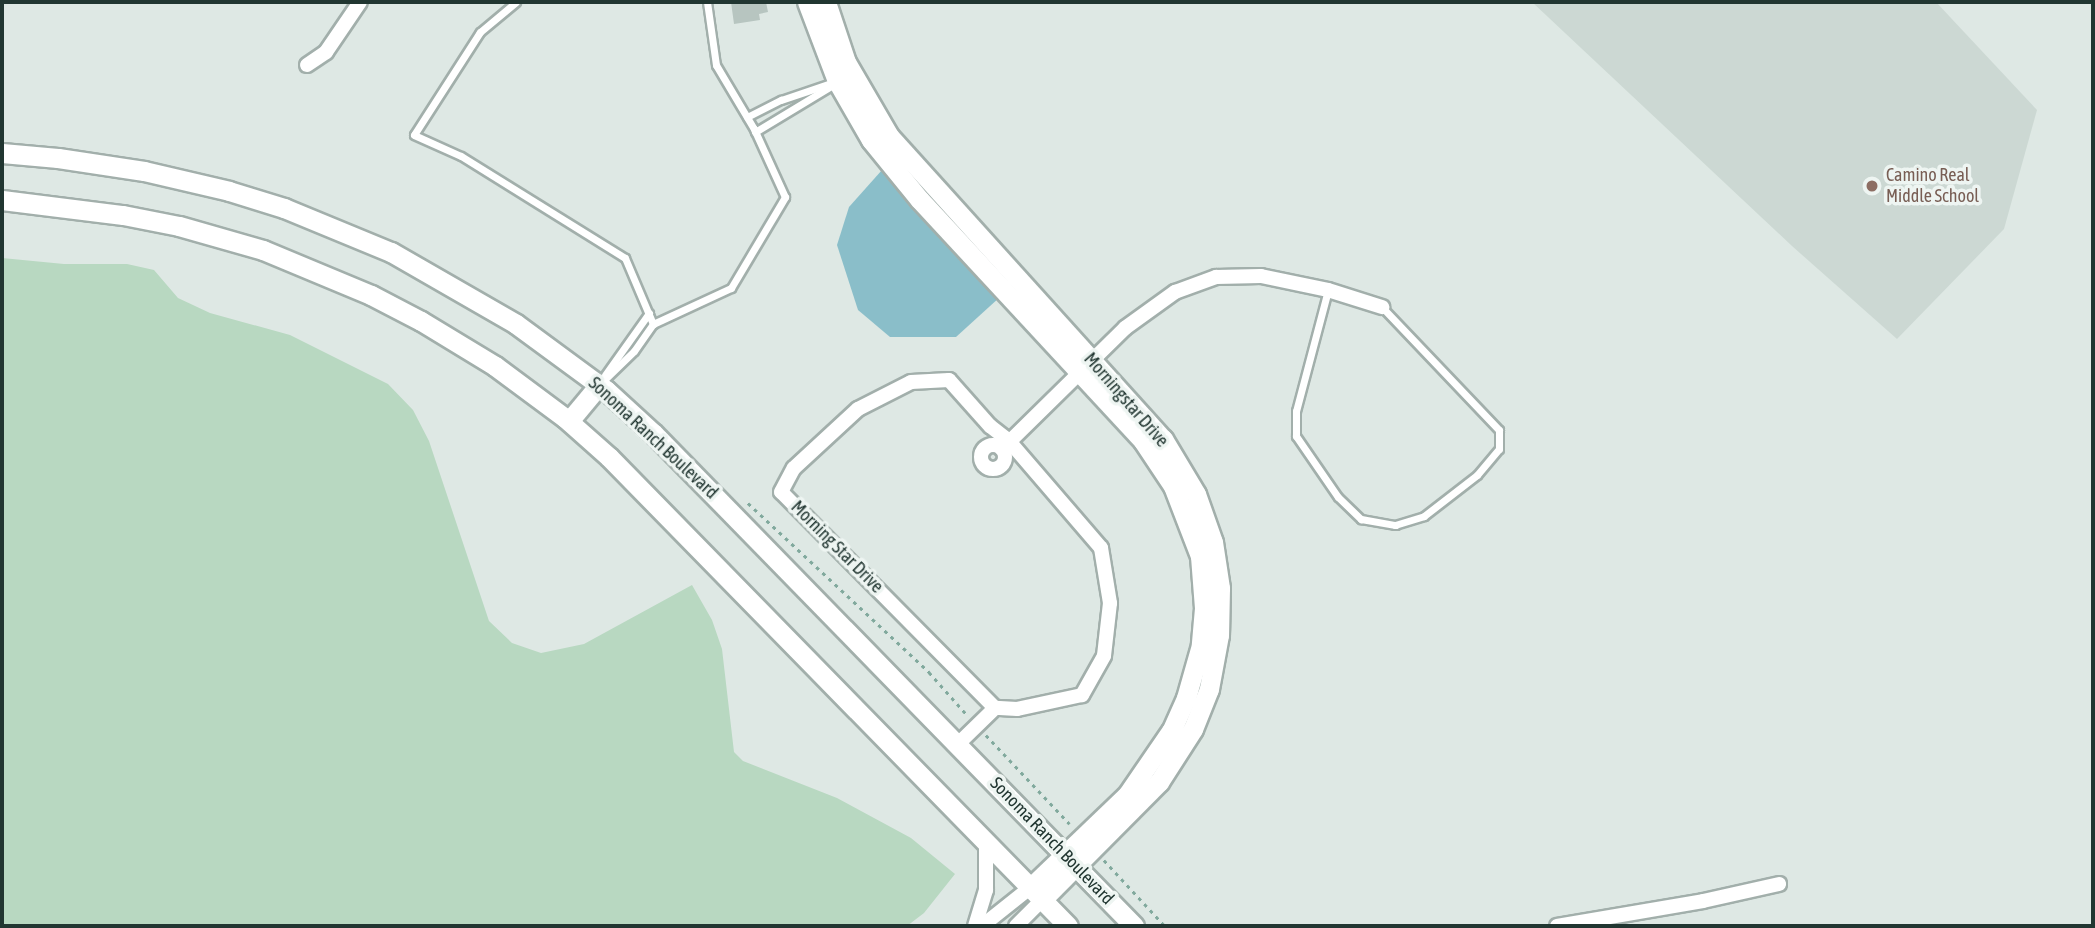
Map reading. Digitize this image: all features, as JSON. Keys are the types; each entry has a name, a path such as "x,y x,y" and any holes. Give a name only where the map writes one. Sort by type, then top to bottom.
{"main road":[{"name":"Morningstar Drive","path":"807,2 845,78 873,111 907,159 1087,367 1149,422 1187,475 1213,542 1218,567 1219,635 1209,689 1182,749 1147,796 1037,893"},
{"name":"Morningstar Drive","path":"826,2 845,78"},
{"name":"Sonoma Ranch Boulevard","path":"2,153 87,161 173,176 311,218 391,252 460,289 516,324 599,385 674,454 1134,926"},
{"path":"2,200 93,210 160,222 290,260 370,295 438,331 511,377 569,421 619,467 1068,926"},
{"path":"569,421 599,385"}],"street":[{"path":"307,65 326,52 360,2"},
{"path":"958,744 995,708 1017,709 1082,695 1104,656 1110,603 1101,548 1005,445 1125,328 1175,292 1216,277 1261,276 1328,290 1382,307"},
{"name":"Morning Star Drive","path":"995,708 782,492 794,468 858,409 911,382 949,380 1005,445"},
{"path":"975,926 986,890 986,843"},
{"path":"1557,926 1703,901 1779,884"},
{"path":"982,926 1037,893"},
{"path":"1016,926 1037,893"}],"lane":[{"path":"516,2 480,32 414,135 461,156 625,258 653,324"},
{"path":"599,385 634,351 653,324 731,288 785,197 755,132 716,65 707,2"},
{"path":"747,117 781,100 845,78"},
{"path":"755,132 845,78"},
{"path":"1328,290 1296,411 1296,436 1338,497 1362,519 1395,525 1424,516 1477,475 1499,449 1499,430 1382,307"},
{"path":"599,385 625,343 649,313"}],"shaded area":[{"name":"Camino Real Middle School","path":"1532,2 1936,2 2037,110 2004,229 1897,339 1792,246"}],"green space":[{"path":"2,258 64,264 127,264 154,270 178,298 210,313 290,335 388,384 413,410 429,441 489,621 512,643 541,653 584,644 692,585 712,620 722,649 734,752 743,761 837,798 911,838 955,874 924,913 907,926 2,926"}],"water":[{"path":"882,170 1000,297 956,337 890,337 858,310 837,245 849,207"}],"building":[{"path":"731,2 766,2 768,12 759,14 760,20 734,24"}],"place":[{"name":"Camino Real Middle School","path":"1872,186"}]}
